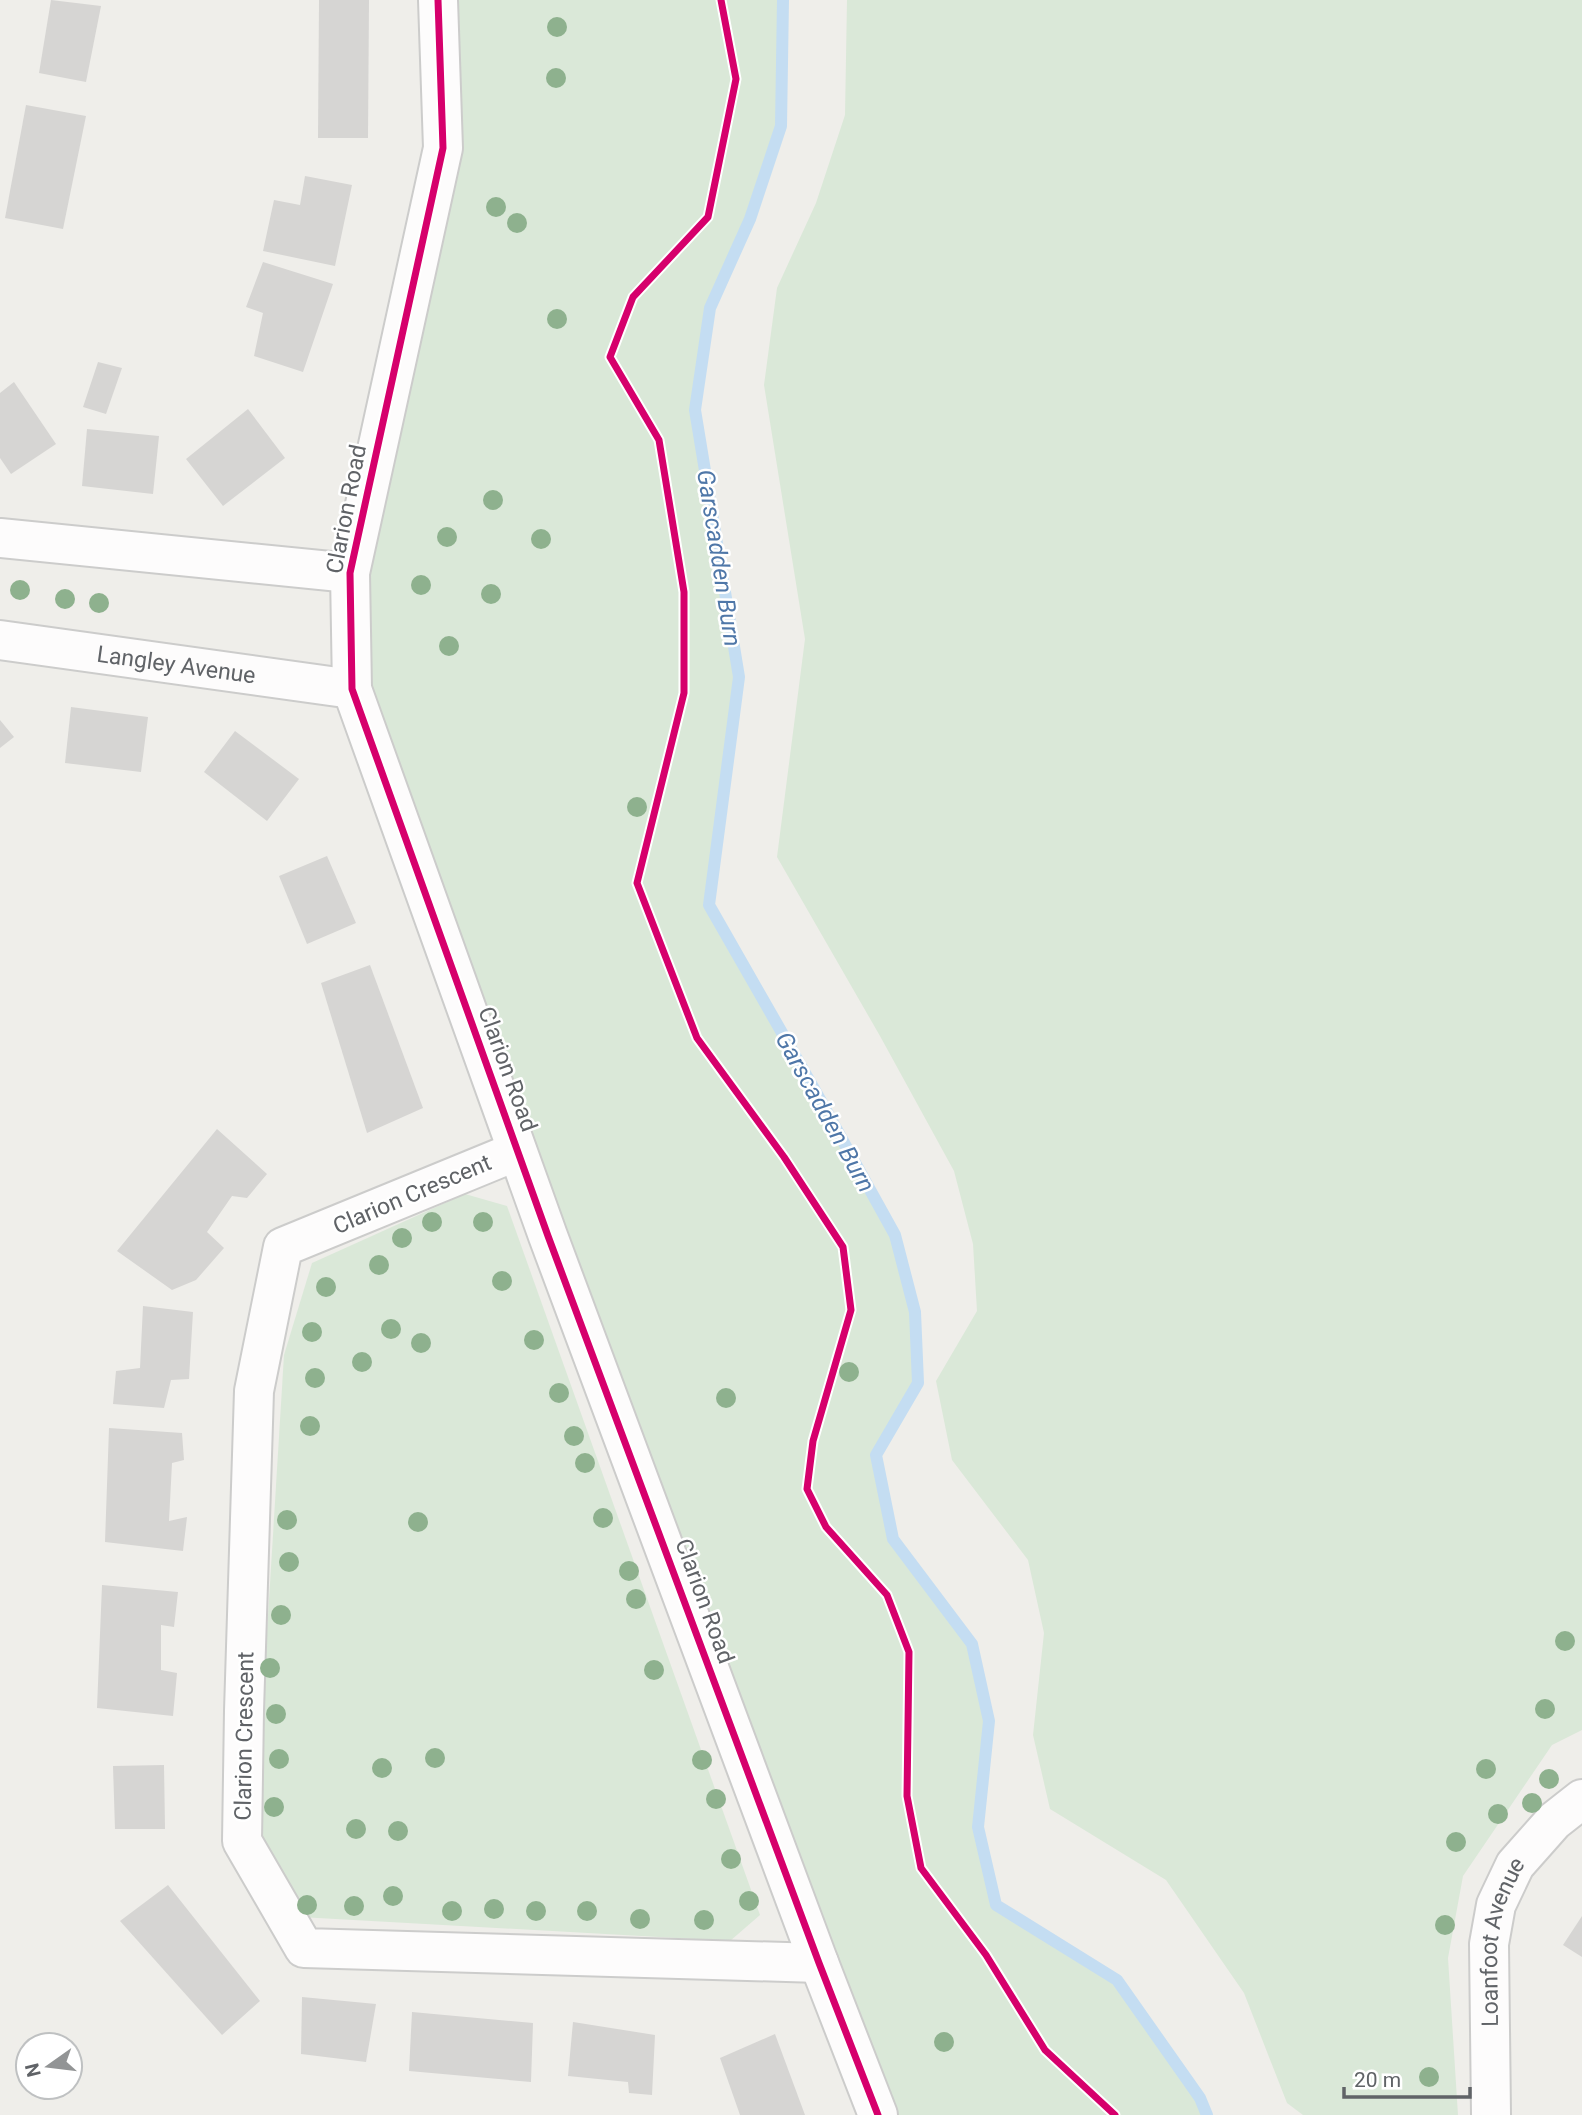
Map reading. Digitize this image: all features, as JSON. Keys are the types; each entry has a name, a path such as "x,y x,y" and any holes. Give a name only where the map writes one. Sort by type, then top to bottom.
{"street":[{"name":"Clarion Road","path":"438,0 443,148 350,573 352,689 517,1151 878,2115"},
{"path":"0,538 350,573"},
{"name":"Langley Avenue","path":"0,640 352,689"},
{"name":"Clarion Crescent","path":"517,1151 284,1247 254,1391 244,1697 243,1840 304,1948 819,1963"},
{"name":"Loanfoot Avenue","path":"1490,2115 1489,1944 1496,1905 1515,1865 1554,1821 1582,1799"}],"green space":[{"path":"438,0 783,0 781,126 750,219 710,308 695,410 739,677 709,905 895,1235 915,1312 918,1383 876,1455 893,1539 972,1644 989,1721 978,1827 996,1905 1117,1980 1200,2098 1207,2115 878,2115 352,689 350,573 443,148"},
{"path":"847,0 1582,0 1582,1730 1552,1745 1463,1876 1448,1958 1458,2115 1303,2115 1287,2103 1244,1993 1166,1880 1050,1809 1033,1735 1044,1633 1028,1560 952,1460 936,1381 977,1311 973,1244 954,1171 777,857 805,639 764,385 777,288 816,203 845,115"},
{"path":"465,1194 507,1206 760,1915 730,1941 300,1917 254,1845 284,1355 312,1263"}],"building":[{"path":"51,0 101,6 86,82 39,73"},
{"path":"319,0 369,0 368,138 318,138"},
{"path":"26,105 86,116 63,229 5,218"},
{"path":"305,176 352,185 335,266 263,251 274,200 300,205"},
{"path":"263,262 333,284 303,372 254,356 263,313 246,307"},
{"path":"98,362 122,368 106,414 83,407"},
{"path":"14,382 56,444 11,474 0,458 0,393"},
{"path":"248,409 285,458 223,506 186,459"},
{"path":"87,429 159,436 153,494 82,486"},
{"path":"71,707 148,717 141,772 65,763"},
{"path":"0,720 14,737 0,748"},
{"path":"235,731 299,779 267,821 204,772"},
{"path":"327,856 356,923 307,944 279,876"},
{"path":"370,965 423,1108 367,1133 321,983"},
{"path":"217,1129 267,1174 247,1198 232,1196 207,1232 224,1248 196,1280 172,1290 117,1251"},
{"path":"143,1306 193,1312 189,1379 171,1380 164,1408 113,1404 116,1371 140,1368"},
{"path":"109,1428 182,1433 184,1460 172,1463 169,1521 187,1517 183,1551 105,1542"},
{"path":"102,1585 178,1592 174,1627 161,1625 161,1670 177,1673 173,1716 97,1708"},
{"path":"164,1765 165,1829 115,1829 113,1766"},
{"path":"168,1885 260,2001 222,2035 120,1921"},
{"path":"1582,1916 1582,1957 1563,1945"},
{"path":"302,1997 376,2004 366,2062 301,2054"},
{"path":"412,2012 533,2023 531,2082 409,2071"},
{"path":"573,2022 655,2035 652,2095 629,2093 628,2082 568,2076"},
{"path":"775,2034 805,2115 740,2115 720,2058"}],"waterway":[{"name":"Garscadden Burn","path":"783,0 781,126 750,219 710,308 695,410 739,677 709,905 895,1235 915,1312 918,1383 876,1455 893,1539 972,1644 989,1721 978,1827 996,1905 1117,1980 1200,2098 1207,2115"}],"cycle path":[{"path":"438,0 443,148 350,573 352,689 548,1236 878,2115"},
{"path":"721,0 736,79 708,217 633,297 610,357 659,440 684,592 684,693 637,883 697,1038 784,1157 843,1247 851,1310 813,1441 807,1489 826,1527 887,1595 909,1652 907,1796 921,1868 986,1955 1045,2050 1115,2115"}]}
